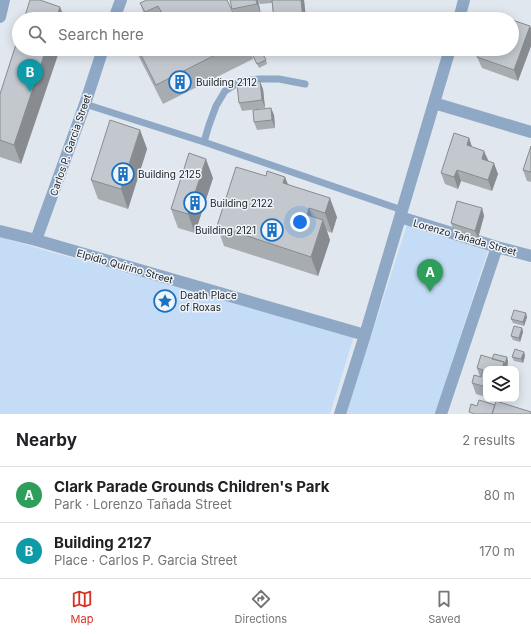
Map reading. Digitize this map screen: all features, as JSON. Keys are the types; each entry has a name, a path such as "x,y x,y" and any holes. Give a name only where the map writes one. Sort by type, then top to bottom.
{"street":[{"path":"0,17 4,0"},
{"path":"117,12 121,0"},
{"path":"460,12 464,0"},
{"name":"Carlos P. Garcia Street","path":"36,240 102,56"},
{"path":"340,414 365,336 448,56"},
{"path":"434,103 531,132"},
{"name":"Lorenzo Tañada Street","path":"401,214 497,247 531,256"},
{"name":"Elpidio Quirino Street","path":"0,231 36,240 365,336"},
{"path":"441,414 497,247"}],"lane":[{"path":"204,142 216,106 225,91 241,81 279,79 305,84"},
{"path":"85,104 204,142 401,214"}],"shaded area":[{"path":"407,225 488,251 435,414 346,414"},
{"path":"0,237 354,336 330,414 0,414"}],"building":[{"path":"30,0 40,0 60,7 58,12 26,12"},
{"path":"147,0 227,0 233,12 161,12 158,6 145,12 140,3"},
{"path":"230,0 256,0 257,4 232,9"},
{"path":"272,0 301,0 302,12 273,12"},
{"path":"519,22 530,26 514,70 477,57 519,56"},
{"path":"12,56 44,56 14,145 0,140 0,94"},
{"path":"142,56 213,56 156,85"},
{"path":"253,56 264,56 266,60 257,64"},
{"path":"260,81 262,100 239,103 237,84"},
{"path":"271,108 272,120 254,122 253,110"},
{"path":"110,120 140,130 121,189 91,180"},
{"path":"454,133 469,138 467,145 484,151 482,159 494,163 488,180 457,170 454,177 441,173"},
{"path":"531,146 531,172 523,170"},
{"path":"189,153 206,159 188,214 171,209"},
{"name":"Building 2121","path":"236,167 266,176 267,171 285,177 283,183 330,198 325,213 309,208 307,215 323,220 311,257 217,226"},
{"path":"457,201 482,208 475,231 451,223"},
{"path":"514,310 526,313 523,322 511,319"},
{"path":"514,326 522,328 519,338 511,336"},
{"path":"515,349 524,352 521,359 512,357"},
{"path":"494,354 507,357 505,364 504,362 492,359"},
{"path":"481,355 504,362 503,366 483,366 483,370 477,368"},
{"path":"483,370 483,386 472,383 474,375 481,377"},
{"path":"479,400 495,405 492,414 474,414 469,412 471,404 477,406"},
{"path":"496,402 531,412 531,414 492,414"}],"place":[{"name":"Building 2112","path":"180,82"},
{"name":"Building 2127","path":"30,92"},
{"name":"Building 2125","path":"123,174"},
{"name":"Building 2122","path":"195,203"},
{"name":"Building 2121","path":"272,230"},
{"name":"Clark Parade Grounds Children's Park","path":"430,292"},
{"name":"Death Place of Roxas","path":"165,301"}]}
